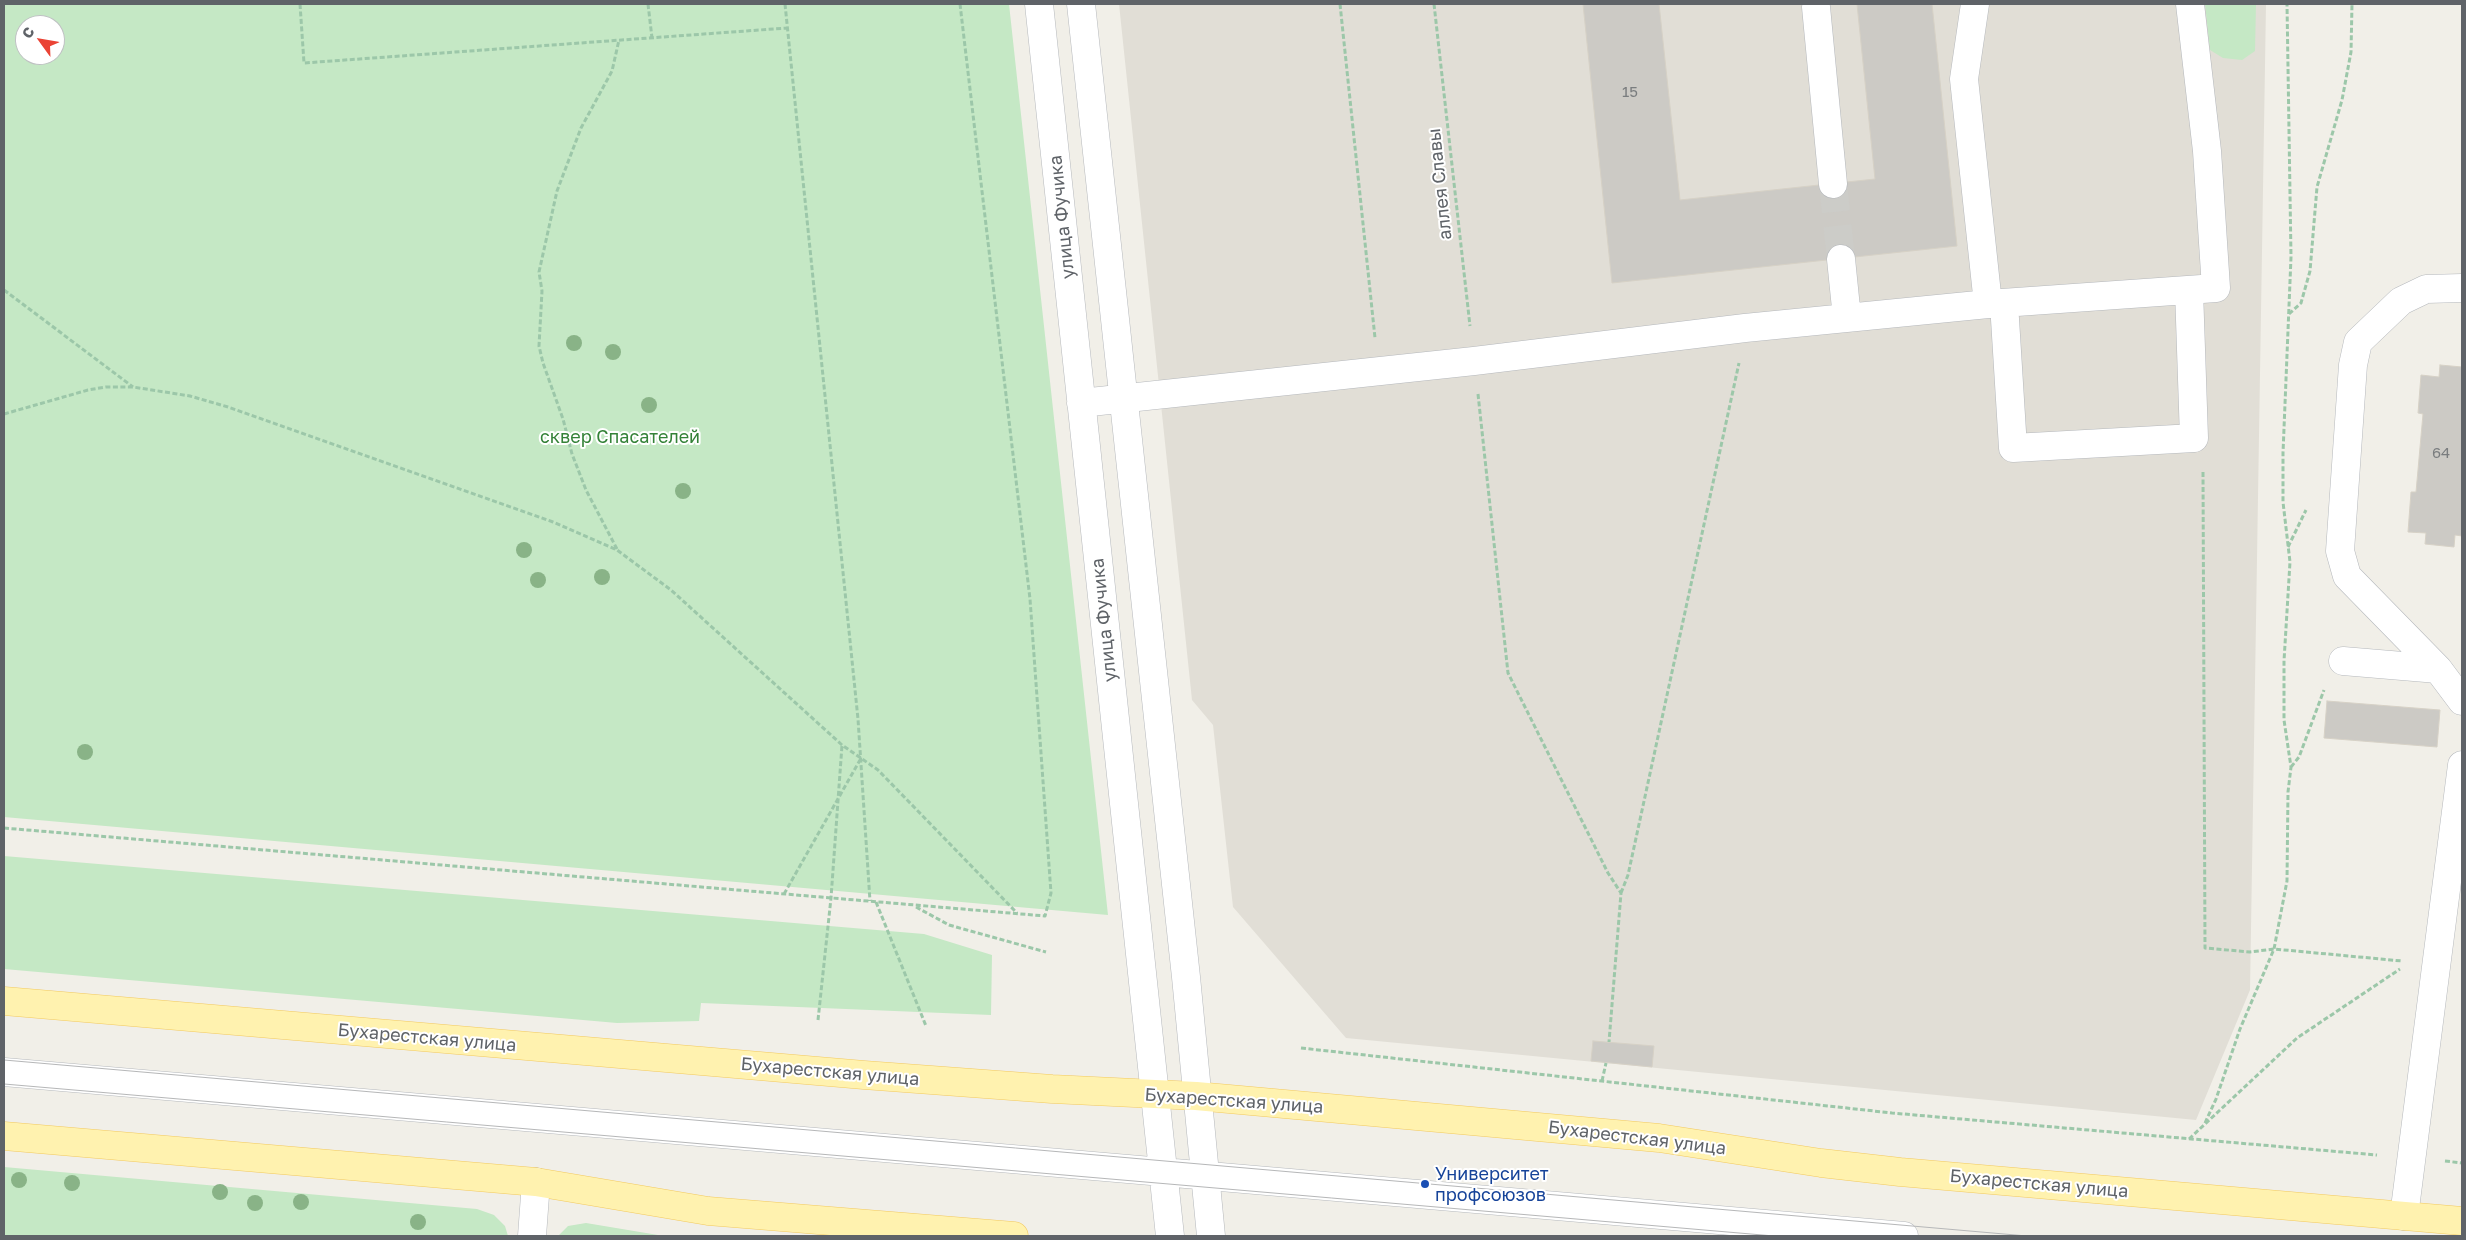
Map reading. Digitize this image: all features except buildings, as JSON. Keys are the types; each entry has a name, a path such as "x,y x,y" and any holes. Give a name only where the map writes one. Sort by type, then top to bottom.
{"main road":[{"name":"Бухарестская улица","path":"4,1001 864,1075 1154,1095 1196,1096 1659,1138 1821,1163 1900,1172 2462,1222"},
{"path":"4,1136 536,1182 708,1211 1014,1236"}],"street":[{"name":"улица Фучика","path":"1039,4 1170,1236"},
{"path":"1081,4 1186,977 1196,1096 1212,1236"},
{"path":"1975,4 1964,79 1996,304 2013,448 2194,438 2189,290"},
{"path":"1081,403 1474,361 1745,328 1996,304 2216,288 2207,151 2190,4"},
{"path":"1816,7 1833,184"},
{"path":"1841,258 1847,318"},
{"path":"2462,288 2426,289 2401,301 2358,342 2353,366 2340,551 2346,576 2438,669 2462,700"},
{"path":"2343,661 2438,669"},
{"path":"2404,1216 2411,1158 2425,961 2462,765"},
{"path":"4,1072 1904,1236"},
{"path":"532,1236 536,1182"}],"path":[{"path":"300,4 304,63 787,28"},
{"path":"648,4 652,38"},
{"path":"785,4 858,719 870,901"},
{"path":"4,828 1045,916 1051,893 1030,599 960,4"},
{"path":"1340,4 1378,371"},
{"name":"аллея Славы","path":"1434,4 1508,673 1608,873 1621,893"},
{"path":"2205,1123 2216,1099 2240,1029 2274,949 2287,881 2288,792 2291,767 2284,720 2284,661 2290,562 2284,502 2283,453 2291,257 2287,4"},
{"path":"2289,315 2301,303 2310,272 2317,187 2342,100 2350,52 2352,4"},
{"path":"617,550 606,531 579,472 543,363 539,346 542,290 539,272 557,191 581,128 612,71 619,40"},
{"path":"4,290 133,387"},
{"path":"1609,1042 1621,893 1628,875 1745,328"},
{"path":"4,414 88,390 106,387 133,387 183,395 228,407 552,522 617,550 671,590 842,745 878,770 1018,914"},
{"path":"2194,438 2203,468 2205,948 2250,952 2274,949 2425,961"},
{"path":"2291,767 2299,756 2327,684 2343,661"},
{"path":"818,1020 831,898 842,745"},
{"path":"784,894 860,758"},
{"path":"876,902 926,1026"},
{"path":"913,905 950,925 1046,952"},
{"path":"2189,1139 2297,1038 2389,975 2425,961"},
{"path":"1301,1048 1892,1113 2462,1163"},
{"path":"1602,1081 1606,1063"}],"shaded area":[{"path":"1119,4 2266,4 2250,990 2196,1120 1346,1038 1233,907 1213,725 1192,700"}],"green space":[{"name":"cквер Спасателей","path":"4,4 1009,4 1108,915 4,817"},
{"path":"2205,4 2256,4 2255,51 2242,60 2223,58 2210,50"},
{"path":"4,856 924,934 992,955 991,1015 701,1003 699,1021 617,1023 4,969"},
{"path":"4,1167 477,1209 494,1215 505,1226 508,1236 4,1236"},
{"path":"586,1223 664,1236 558,1236 568,1226"}],"tunnel":[{"path":"1833,184 1841,259"}],"tram line":[{"path":"4,1060 2027,1236"},
{"path":"4,1084 1774,1236"}],"place":[{"name":"Университет профсоюзов","path":"1425,1184"}]}
